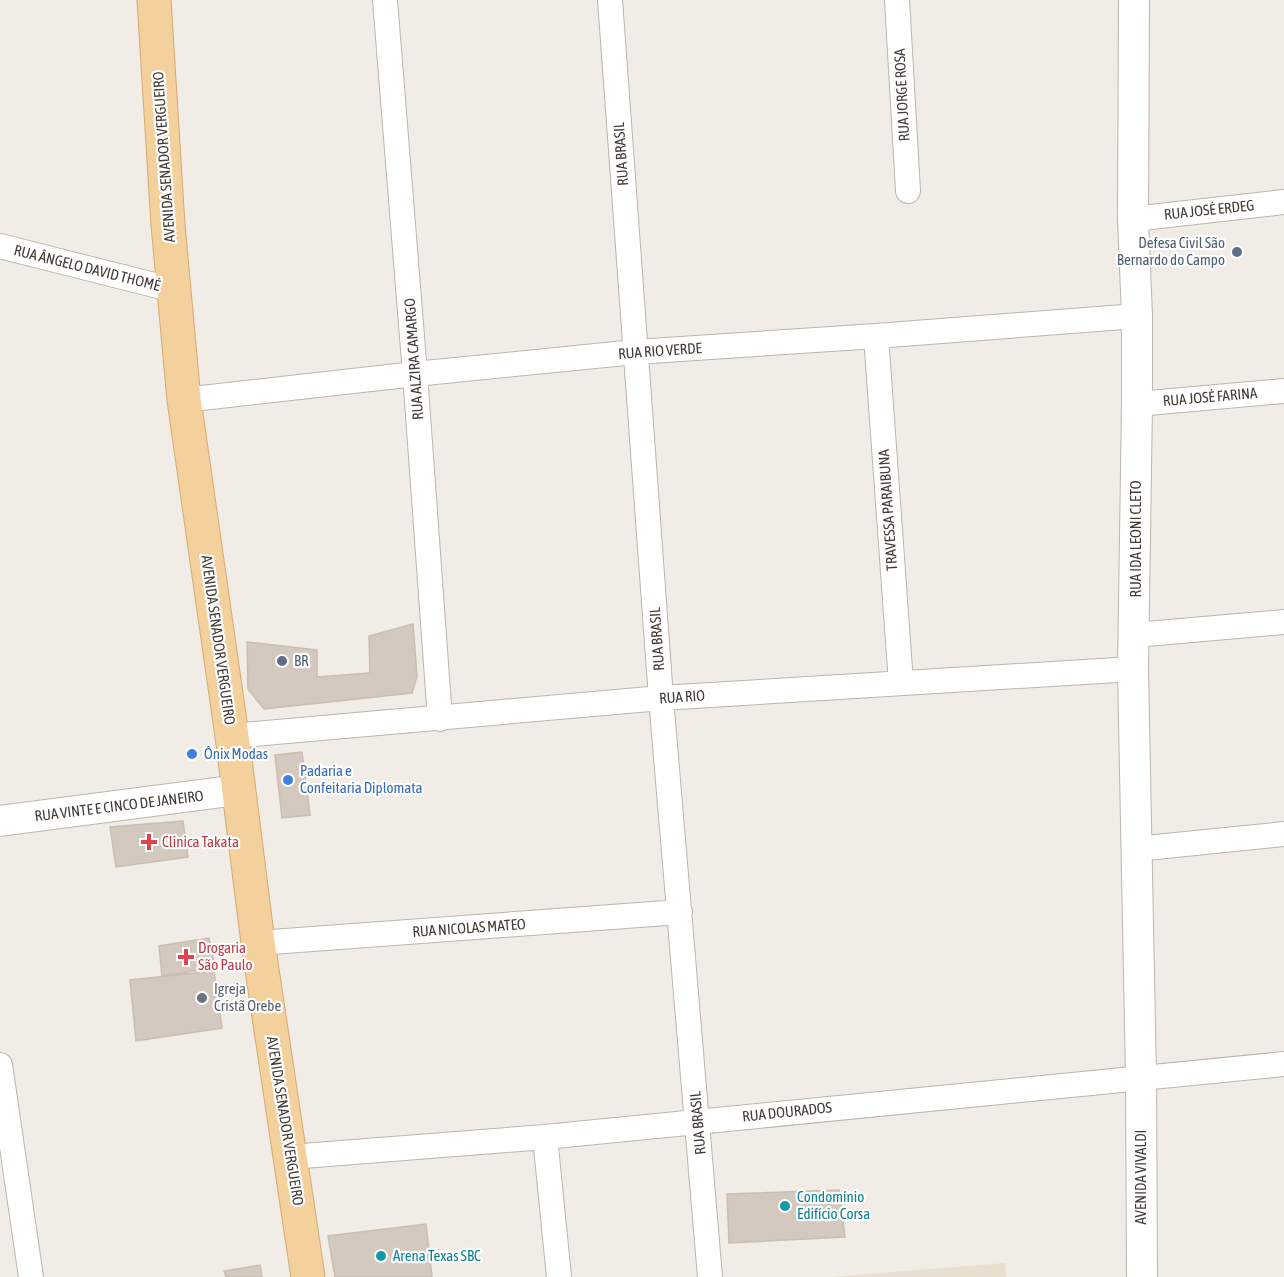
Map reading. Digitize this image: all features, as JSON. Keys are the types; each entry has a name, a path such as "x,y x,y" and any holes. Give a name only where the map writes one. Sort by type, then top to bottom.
{"main road":[{"name":"AVENIDA SENADOR VERGUEIRO","path":"154,0 184,400 232,736 258,943 308,1277"}],"street":[{"name":"RUA ALZIRA CAMARGO","path":"385,0 440,719"},
{"name":"RUA BRASIL","path":"610,0 661,698 710,1277"},
{"name":"RUA JORGE ROSA","path":"897,0 908,191"},
{"name":"RUA IDA LEONI CLETO","path":"1134,0 1133,219 1137,316 1137,404 1133,669 1141,1077"},
{"name":"RUA JOSÉ ERDEG","path":"1133,219 1284,202"},
{"name":"RUA ÂNGELO DAVID THOMÉ","path":"0,246 174,290"},
{"name":"RUA RIO VERDE","path":"184,400 636,352 1137,316"},
{"name":"TRAVESSA PARAIBUNA","path":"876,336 901,683"},
{"name":"RUA JOSÉ FARINA","path":"1137,404 1284,391"},
{"path":"1135,635 1284,622"},
{"name":"RUA RIO","path":"232,736 661,698 1133,669"},
{"name":"RUA VINTE E CINCO DE JANEIRO","path":"0,821 238,790"},
{"path":"1136,849 1284,834"},
{"name":"RUA NICOLAS MATEO","path":"258,943 680,912"},
{"name":"RUA DOURADOS","path":"290,1157 545,1137 1284,1064"},
{"path":"0,1065 30,1277"},
{"name":"AVENIDA VIVALDI","path":"1141,1077 1142,1277"},
{"path":"545,1137 559,1277"}],"shaded area":[{"path":"1005,1263 1006,1277 832,1277"}],"building":[{"name":"BR","path":"413,624 417,676 412,693 264,709 248,689 247,642 317,650 317,677 370,673 369,636"},
{"path":"302,752 310,815 282,818 275,755"},
{"name":"Clinica Takata","path":"183,821 188,857 116,867 110,827"},
{"name":"Drogaria São Paulo","path":"209,938 215,968 162,976 159,946"},
{"path":"214,971 222,1028 136,1041 130,980"},
{"name":"Condomínio Edifício Corsa","path":"839,1190 845,1237 729,1243 727,1194"},
{"name":"Arena Texas SBC","path":"426,1224 432,1277 335,1277 328,1236"},
{"path":"260,1265 262,1277 226,1277 224,1271"}],"place":[{"name":"Defesa Civil São Bernardo do Campo","path":"1237,252"},
{"name":"BR","path":"282,661"},
{"name":"Ônix Modas","path":"192,754"},
{"name":"Padaria e Confeitaria Diplomata","path":"288,780"},
{"name":"Clinica Takata","path":"149,842"},
{"name":"Drogaria São Paulo","path":"186,957"},
{"name":"Igreja Cristã Orebe","path":"202,998"},
{"name":"Condomínio Edifício Corsa","path":"785,1206"},
{"name":"Arena Texas SBC","path":"381,1256"}]}
